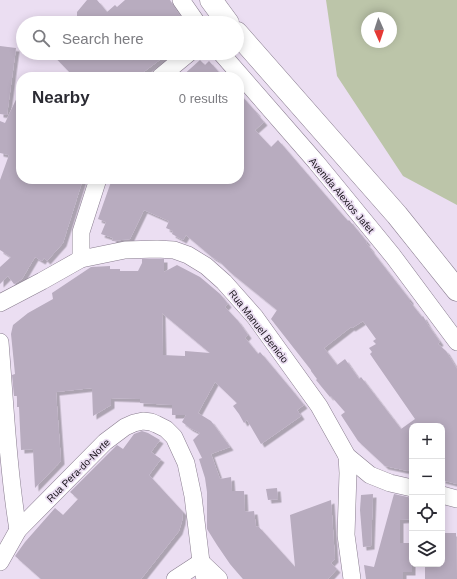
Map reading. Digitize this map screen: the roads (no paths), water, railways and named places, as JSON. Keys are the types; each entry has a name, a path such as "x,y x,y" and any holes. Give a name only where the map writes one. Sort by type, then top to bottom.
{"main road":[{"path":"211,0 222,16"},
{"path":"244,43 397,215 457,290"}],"street":[{"path":"181,0 192,16"},
{"path":"166,72 181,60"},
{"name":"Avenida Alexios Jafet","path":"227,60 238,72"},
{"name":"Avenida Alexios Jafet","path":"244,79 316,162 394,256 457,342"},
{"path":"81,259 81,232 96,184"},
{"name":"Rua Manuel Benicio","path":"0,303 81,259 125,250 174,250 188,255 206,266 224,282 255,317 319,406 347,456 370,475 390,483 409,487"},
{"path":"0,342 8,452 18,530"},
{"name":"Rua Pera-do-Norte","path":"0,562 18,530 105,442 125,427 143,421 151,422 166,429 174,437 186,463 193,496 201,562 205,579"},
{"path":"347,456 348,473 346,536 352,579"},
{"path":"445,496 457,499"},
{"path":"175,579 201,562 219,579"}]}
